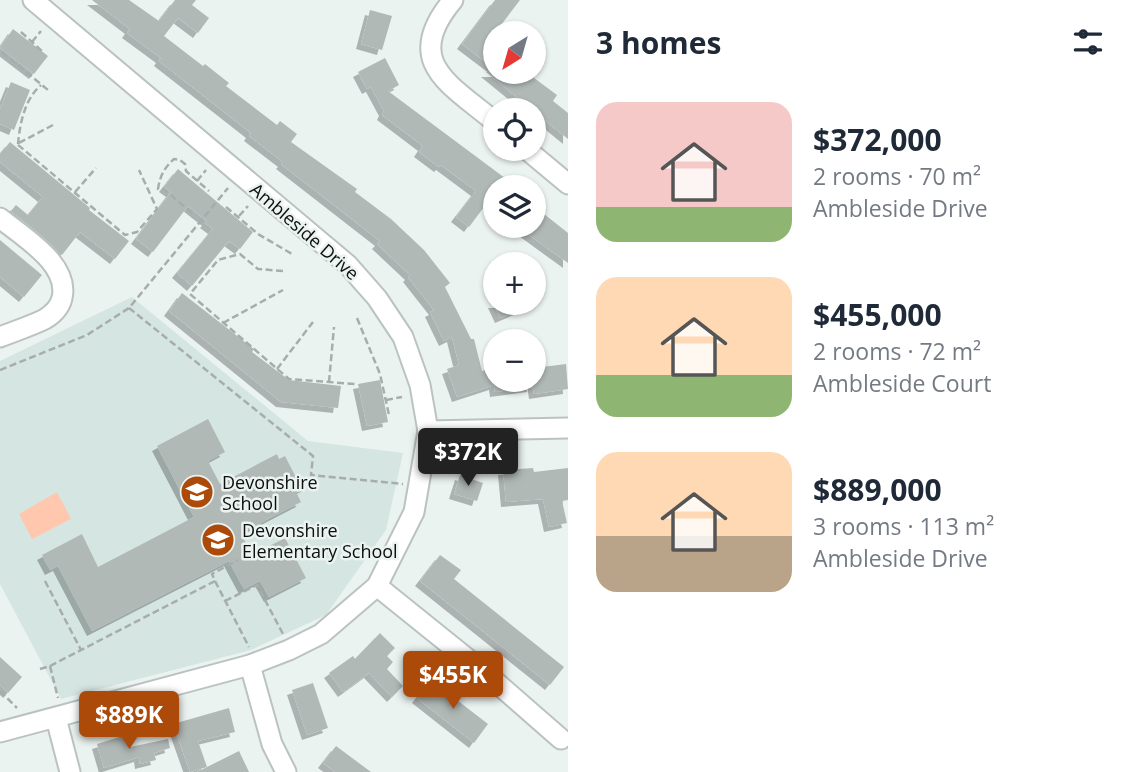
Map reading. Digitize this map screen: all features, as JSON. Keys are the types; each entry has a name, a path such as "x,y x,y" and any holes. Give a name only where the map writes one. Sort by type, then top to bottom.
{"street":[{"name":"Ambleside Drive","path":"0,732 57,708 249,656 289,650 321,634 376,586 414,512 428,431 420,385 403,337 377,298 348,265 33,0"},
{"path":"453,0 432,33 430,57 447,82 483,112"},
{"path":"540,161 568,184"},
{"path":"0,218 55,265 60,274 63,293 61,303 46,319 0,337"},
{"path":"428,431 568,428"},
{"path":"376,586 490,677 561,739"},
{"path":"249,656 272,744 286,772"},
{"path":"57,708 70,772"}],"path":[{"path":"32,42 41,31"},
{"path":"21,32 44,52"},
{"path":"2,52 48,90"},
{"path":"18,144 30,94 41,85"},
{"path":"18,144 53,125"},
{"path":"18,144 125,235 137,232 157,209 139,170"},
{"path":"158,189 163,172 174,159 185,164 186,172 209,191"},
{"path":"74,193 96,168"},
{"path":"197,181 206,170"},
{"path":"147,188 165,190 192,213"},
{"path":"0,370 87,335 129,308 228,188"},
{"path":"226,206 258,234 292,254"},
{"path":"238,217 248,206"},
{"path":"283,271 258,269 240,254 218,260 190,294 289,379 355,384"},
{"path":"223,323 283,290"},
{"path":"129,308 313,456 311,475 418,485"},
{"path":"358,318 380,374 389,415"},
{"path":"278,369 313,322"},
{"path":"329,382 334,327"},
{"path":"386,400 402,397"},
{"path":"238,560 212,574 249,656"},
{"path":"40,668 50,666 215,581"},
{"path":"46,582 81,650"},
{"path":"225,601 257,584 283,634"},
{"path":"50,666 57,708"},
{"path":"0,691 18,709"}],"shaded area":[{"name":"Devonshire School","path":"132,297 308,441 403,453 386,530 326,615 251,650 61,699 0,584 0,361"},
{"path":"57,492 71,519 32,539 19,514"}],"building":[{"path":"92,0 129,0 159,21 175,0 196,0 192,5 209,18 198,33 178,18 164,36 203,66 205,64 229,83 226,86 277,125 280,121 297,134 291,142 357,189 355,192 391,219 424,250 450,283 445,287 471,339 474,339 483,371 483,389 457,397 447,369 459,365 452,337 444,341 430,312 434,310 408,277 410,275 377,244 380,241 281,164 283,162 249,136 251,133 159,61 161,58 127,33 130,29"},
{"path":"495,0 520,0 504,21 483,21 483,60 462,44"},
{"path":"370,10 392,16 382,50 361,44"},
{"path":"13,29 48,56 34,74 0,48"},
{"path":"385,58 399,85 388,91 501,175 483,175 483,208 469,227 456,217 476,191 419,152 423,146 382,115 384,111 371,87 367,89 358,72"},
{"path":"11,82 30,90 14,130 0,124 0,109"},
{"path":"501,84 542,84 557,95 553,101 568,113 568,139 546,121 546,98 518,98"},
{"path":"10,142 129,241 115,259 80,232 62,255 11,211 16,205 28,215 43,197 0,162 0,154"},
{"path":"178,169 253,232 240,249 229,241 192,286 177,273 213,229 205,223 207,221 188,206 153,252 136,239 171,192 164,187"},
{"path":"546,216 568,233 568,263 534,238 546,238"},
{"path":"0,240 42,275 24,297 0,277"},
{"path":"182,293 289,380 341,386 338,408 281,402 169,311"},
{"path":"566,364 568,389 534,394 546,392 546,366"},
{"path":"380,380 388,422 367,426 358,384"},
{"name":"Devonshire School","path":"208,419 225,452 208,461 220,484 277,454 279,459 285,456 303,491 297,494 301,502 241,533 252,555 285,538 306,578 269,597 260,581 244,589 229,561 92,631 58,566 50,570 42,555 82,534 98,567 194,517 157,446"},
{"path":"533,468 534,472 568,468 568,500 562,501 567,523 549,527 543,499 506,502 503,470"},
{"path":"460,475 483,483 477,501 454,494"},
{"path":"440,555 461,570 454,579 564,667 550,685 420,581"},
{"path":"380,633 395,648 387,656 393,662 387,669 403,686 392,697 369,673 343,692 329,673 353,656 355,659"},
{"path":"0,657 22,677 8,693 0,685"},
{"path":"431,680 488,724 474,743 417,698"},
{"path":"313,683 328,728 307,735 292,690"},
{"path":"229,708 235,732 198,741 207,767 190,772 173,724"},
{"path":"126,735 130,747 168,739 170,748 154,753 156,760 140,764 139,757 104,768 97,744"},
{"path":"336,746 371,772 335,772 323,763"},
{"path":"239,751 249,772 197,772"}],"place":[{"name":"Devonshire School","path":"197,492"},
{"name":"Devonshire Elementary School","path":"218,540"}]}
